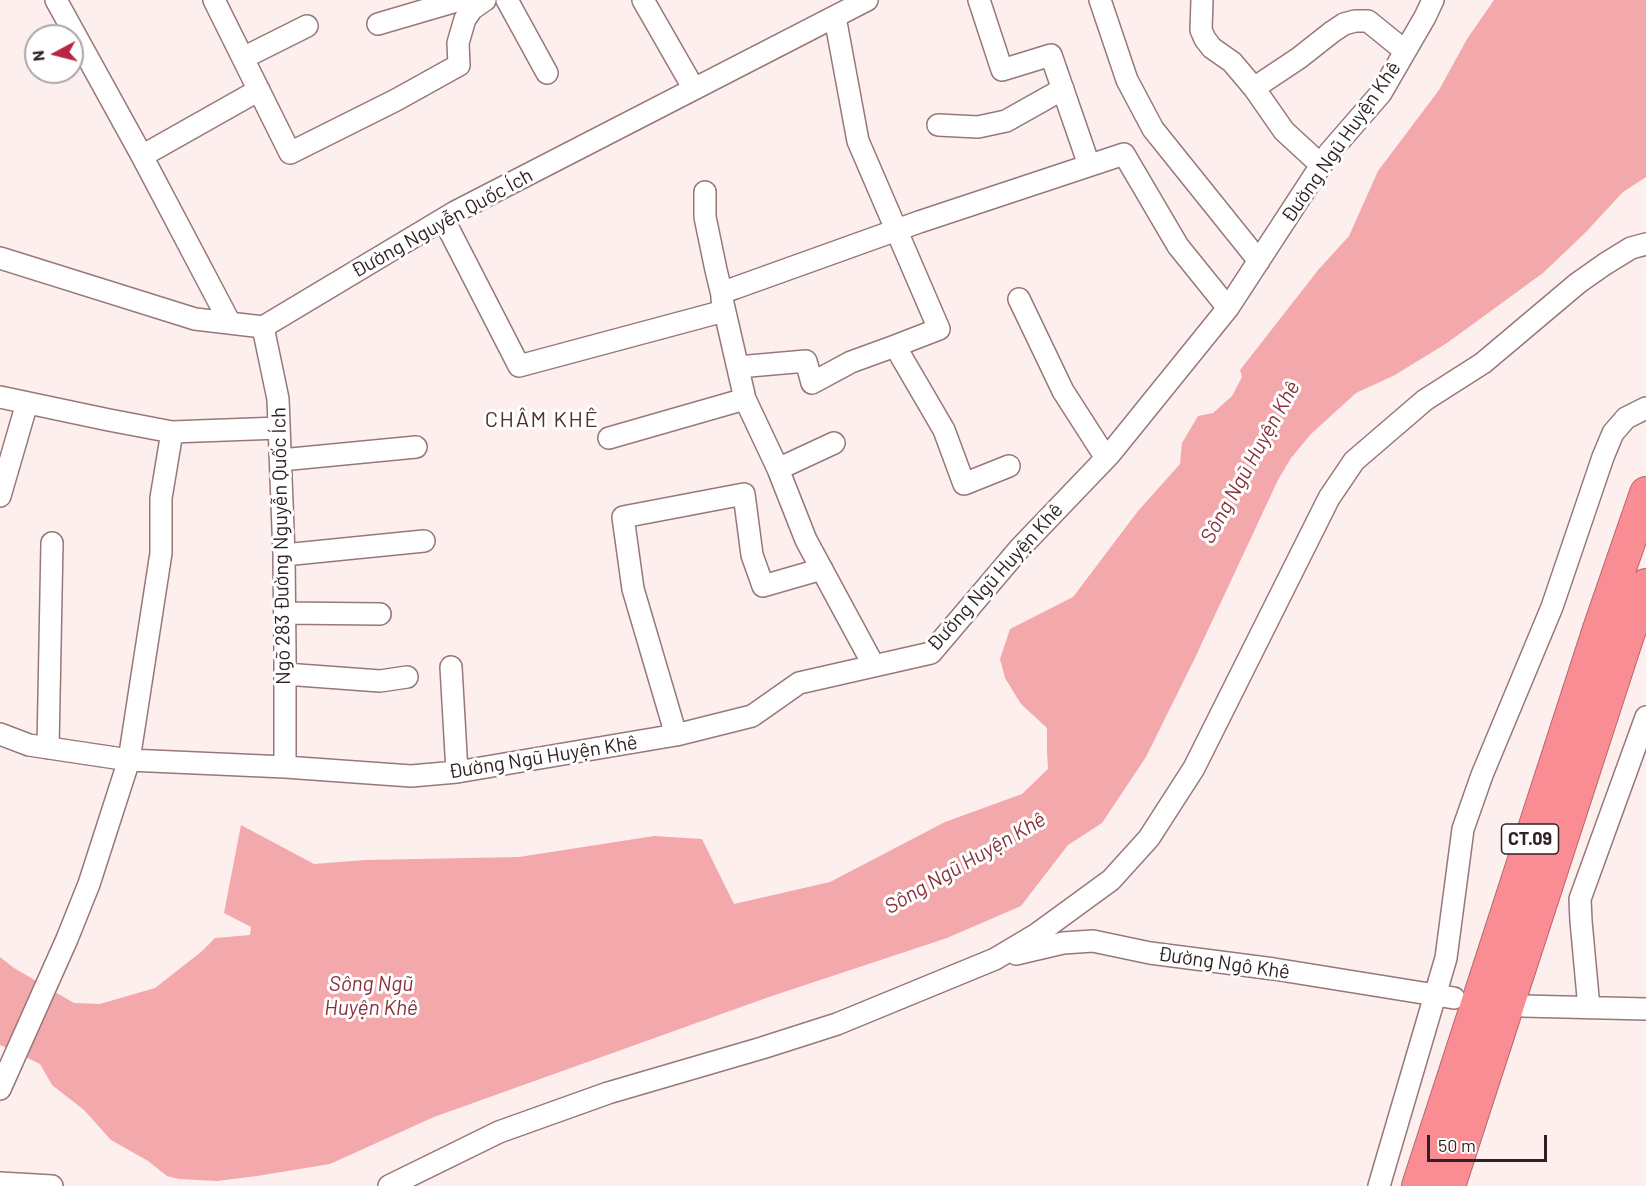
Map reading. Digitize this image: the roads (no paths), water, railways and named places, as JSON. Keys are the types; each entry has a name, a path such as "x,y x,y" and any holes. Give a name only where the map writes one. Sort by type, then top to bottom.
{"highway":[{"name":"CT.09","path":"1418,1186 1599,629 1646,493"},
{"name":"CT.09","path":"1449,1186 1620,658 1646,585"}],"street":[{"path":"56,0 230,323"},
{"path":"214,0 290,153 396,100 459,65 458,43 465,19 472,9 485,0"},
{"path":"378,24 460,0"},
{"path":"507,0 547,73"},
{"path":"643,0 694,89"},
{"name":"Đường Nguyễn Quốc Ích","path":"263,327 465,207 867,0"},
{"path":"979,0 1002,70 1051,55 1089,165"},
{"path":"1100,0 1127,80 1153,129 1258,261"},
{"path":"1202,0 1201,30 1205,39 1212,48 1232,62 1254,88 1284,131 1321,165"},
{"name":"Đường Ngũ Huyện Khê","path":"0,734 29,745 129,760 285,767 411,776 458,772 676,735 752,716 799,683 931,653 1020,548 1106,458 1228,308 1329,153 1381,93 1433,0"},
{"path":"738,367 806,361 812,384 851,362 939,329 858,141 835,17"},
{"path":"1254,88 1344,24 1355,21 1368,21 1405,51"},
{"path":"243,58 307,26"},
{"path":"938,125 978,127 1006,121 1063,89"},
{"path":"142,156 259,90"},
{"path":"444,219 519,366 723,303 735,288 896,230 1124,154 1178,246 1228,308"},
{"path":"705,192 705,217 745,399 778,469 806,540 874,666"},
{"path":"389,1186 499,1132 608,1093 837,1024 995,959 1037,934 1111,880 1149,838 1194,768 1329,498 1354,461 1425,400 1483,363 1578,283 1631,248 1646,244"},
{"path":"0,258 195,319 263,327"},
{"path":"1019,299 1064,391 1106,458"},
{"name":"Ngõ 283 Đường Nguyễn Quốc Ích","path":"263,327 278,399 284,555 285,767"},
{"path":"895,346 944,430 963,484 1009,466"},
{"path":"0,397 172,432 279,428"},
{"path":"609,438 745,399"},
{"path":"0,496 27,403"},
{"path":"1379,1186 1445,996 1446,958 1463,829 1552,607 1603,456 1613,433 1626,418 1646,408"},
{"path":"3,1083 89,884 129,760 161,553 161,498 172,432"},
{"path":"778,469 834,443"},
{"path":"280,460 416,447"},
{"path":"676,735 633,589 623,517 744,494 752,555 763,586 822,569"},
{"path":"284,555 424,541"},
{"path":"48,748 52,543"},
{"path":"285,613 380,614"},
{"path":"451,667 458,772"},
{"path":"285,674 380,681 407,677"},
{"path":"1589,1008 1580,899 1646,717"},
{"name":"Đường Ngô Khê","path":"995,959 1063,943 1093,941 1150,953 1274,969 1445,996"},
{"path":"1523,1006 1646,1009"},
{"path":"0,1183 52,1186"}],"water":[{"name":"Sông Ngũ Huyện Khê","path":"1494,0 1646,0 1646,177 1623,192 1543,273 1447,343 1395,375 1356,393 1311,434 1291,458 1278,480 1146,757 1102,823 1068,845 1021,906 947,938 769,997 434,1117 330,1164 257,1176 217,1181 167,1176 148,1161 111,1140 84,1110 52,1085 40,1064 0,1045 0,957 14,968 74,1003 100,1004 155,988 215,938 250,935 251,927 224,913 241,825 314,864 365,860 519,857 654,836 702,839 734,904 830,882 945,822 1022,794 1048,769 1047,728 1021,704 1005,678 1000,659 1010,629 1073,597 1138,511 1180,464 1182,443 1198,416 1213,413 1232,396 1242,377 1240,370 1319,269 1349,236 1378,171 1439,90 1467,39"}],"district":[{"name":"CHÂM KHÊ","path":"542,420"}]}
